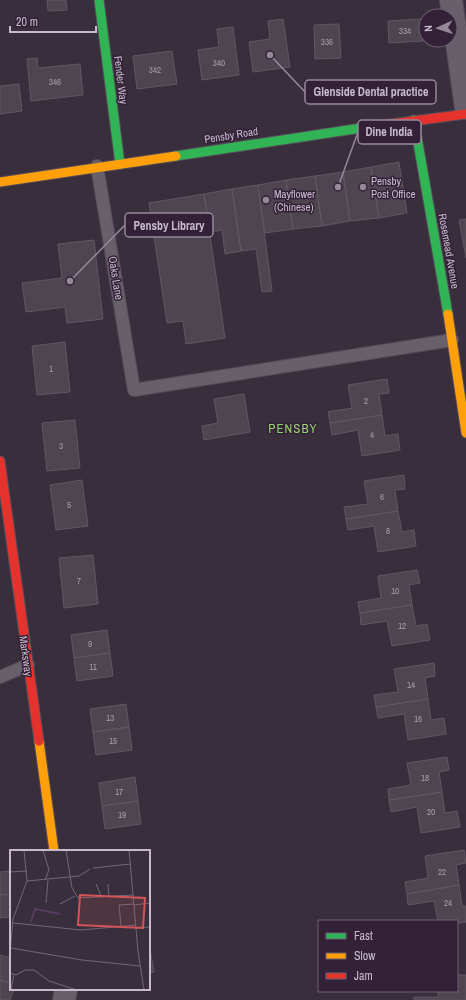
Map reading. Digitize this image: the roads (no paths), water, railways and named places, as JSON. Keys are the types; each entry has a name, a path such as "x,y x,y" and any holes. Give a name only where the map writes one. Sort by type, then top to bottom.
{"street":[{"name":"Fender Way","path":"99,0 120,164"},
{"path":"451,0 466,108"},
{"name":"Pensby Road","path":"0,182 98,166 414,120 466,114"},
{"name":"Rosemead Avenue","path":"414,120 452,340 466,433"},
{"name":"Marksway","path":"0,461 5,548 28,665 54,850"},
{"path":"64,1000 66,990"}],"lane":[{"name":"Oaks Lane","path":"98,166 134,390 452,340"},
{"path":"0,677 28,665"}],"place":[{"name":"Glenside Dental practice","path":"270,55"},
{"name":"Dine India","path":"338,187"},
{"name":"Pensby Post Office","path":"363,187"},
{"name":"Mayflower (Chinese)","path":"266,200"},
{"name":"Pensby Library","path":"70,281"}],"district":[{"name":"PENSBY","path":"293,428"}]}
